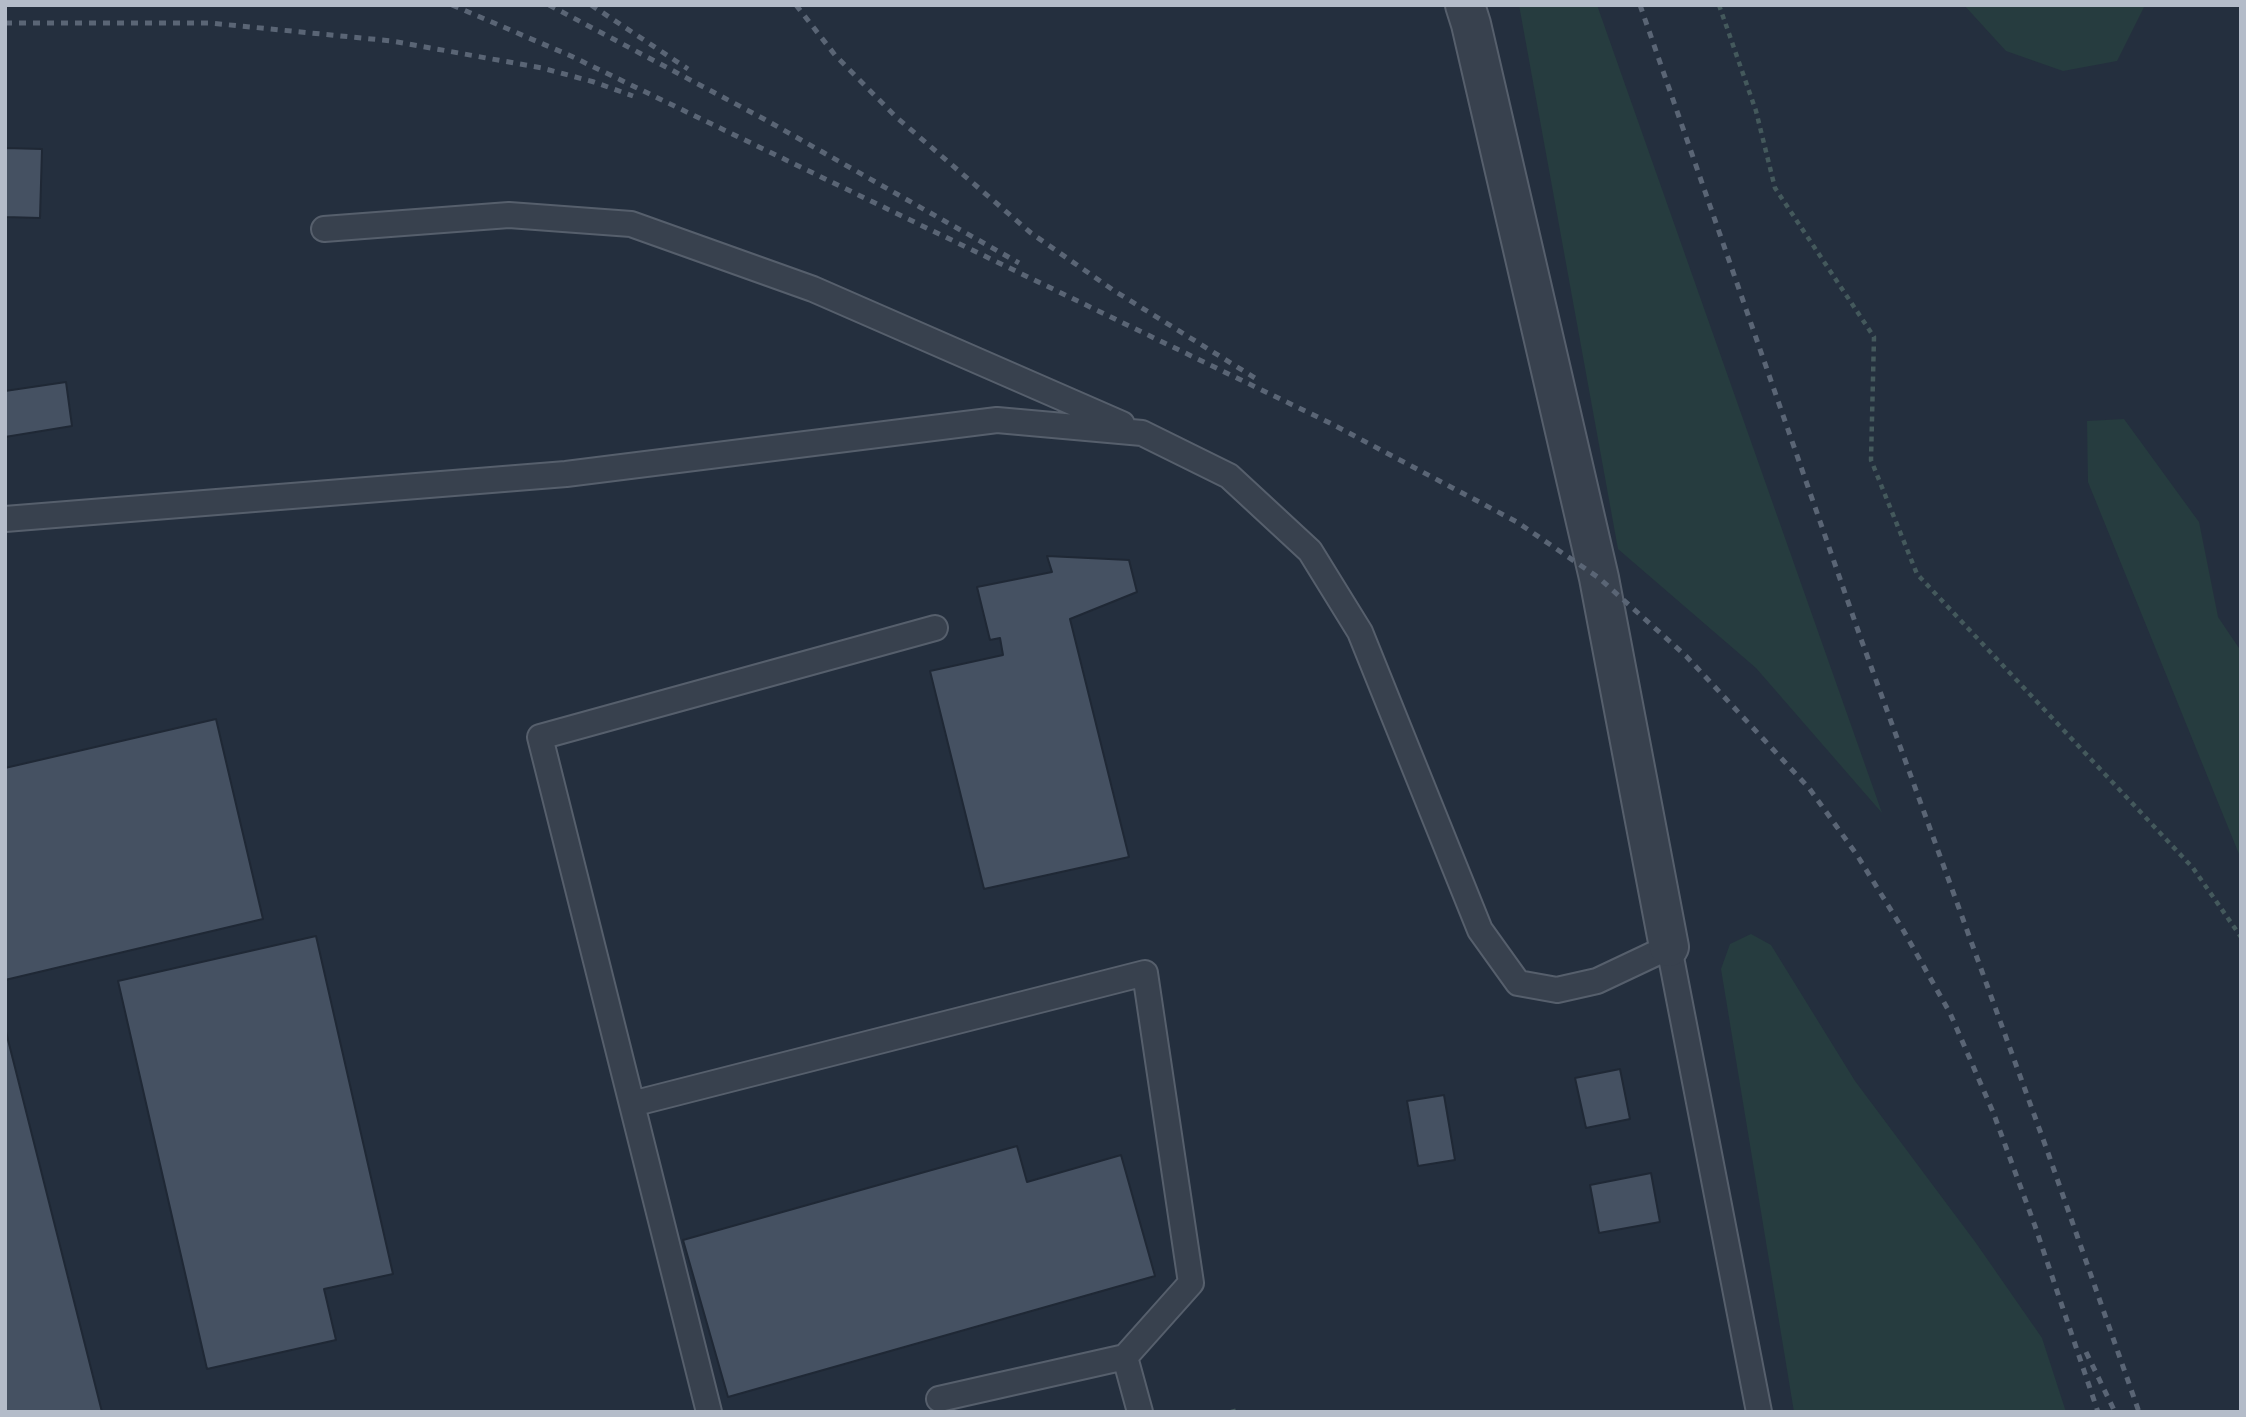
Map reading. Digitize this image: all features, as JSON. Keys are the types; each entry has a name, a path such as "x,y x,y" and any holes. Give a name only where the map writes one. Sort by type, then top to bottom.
{"street":[{"path":"1465,5 1599,578 1669,947"}],"lane":[{"path":"324,229 509,215 631,224 813,289 1142,433 1229,476 1310,551 1360,632 1480,930 1517,983 1557,990 1597,981 1669,947 1759,1412"},
{"path":"5,519 566,474 997,420 1142,433"},
{"path":"709,1412 540,737 935,628"},
{"path":"632,1104 1145,973 1191,1283 1125,1357 939,1399"},
{"path":"1125,1357 1140,1412"}],"path":[{"path":"1719,5 1756,111 1775,188 1874,337 1871,460 1917,575 2193,868 2241,937"},
{"path":"1231,1412 1240,1412"}],"green space":[{"path":"1519,5 1597,5 1882,813 1756,668 1618,549"},
{"path":"1964,5 2145,5 2117,61 2063,71 2006,51"},
{"path":"2124,419 2199,522 2218,617 2241,651 2241,859 2088,482 2087,421"},
{"path":"1751,934 1771,945 1855,1081 1976,1243 2042,1338 2066,1412 1794,1412 1721,969 1730,944"}],"building":[{"path":"5,148 42,149 40,218 5,217"},
{"path":"66,382 72,426 5,437 5,391"},
{"path":"1047,556 1129,560 1137,592 1070,619 1129,857 984,889 930,671 1003,655 1000,638 990,640 977,587 1052,572"},
{"path":"216,719 263,919 5,980 5,768"},
{"path":"316,936 393,1274 324,1289 336,1340 207,1369 118,981"},
{"path":"5,1028 102,1412 5,1412"},
{"path":"1620,1069 1630,1119 1586,1128 1575,1078"},
{"path":"1444,1095 1455,1160 1418,1166 1407,1101"},
{"path":"1017,1146 1027,1182 1121,1155 1155,1276 728,1397 683,1240"},
{"path":"1651,1173 1660,1222 1599,1233 1590,1185"}],"railway":[{"path":"452,5 571,56 1330,423 1517,522 1599,578 1686,656 1809,788 1857,855 1902,928 1950,1013 1993,1112 2098,1412"},
{"path":"549,5 764,119 1019,263"},
{"path":"591,5 688,69"},
{"path":"796,5 835,55 895,116 1031,233 1113,290 1255,378"},
{"path":"1640,5 1861,639 2139,1412"},
{"path":"5,23 210,23 392,41 542,68 633,96"},
{"path":"2086,1352 2115,1412"}]}
